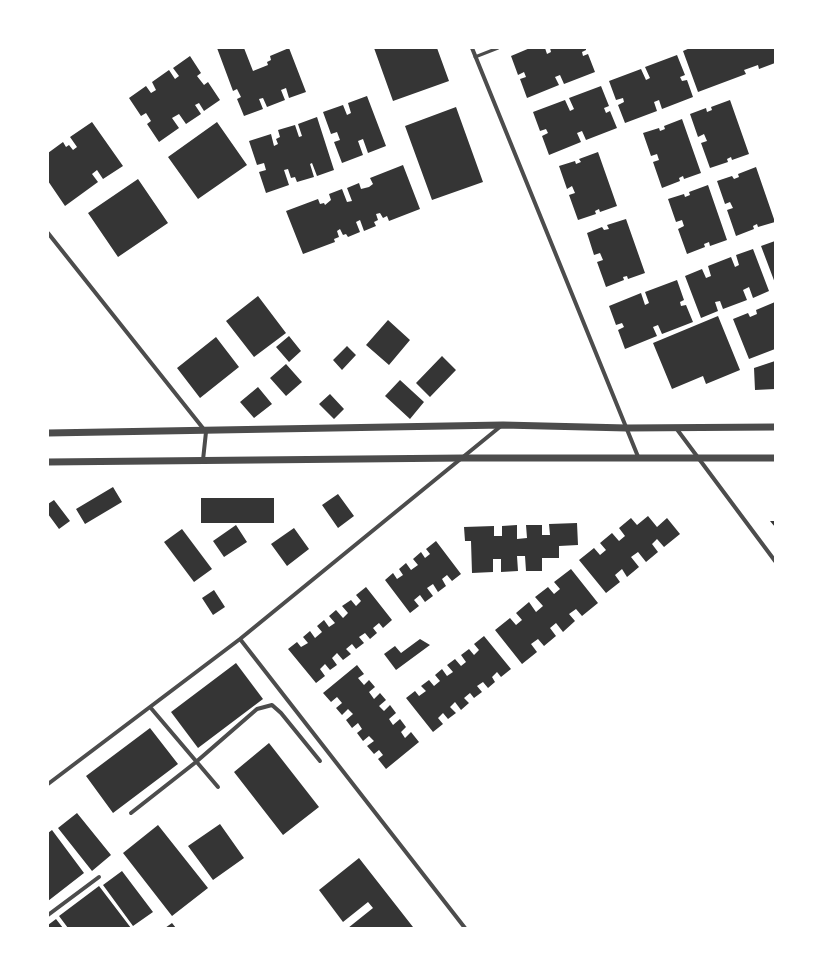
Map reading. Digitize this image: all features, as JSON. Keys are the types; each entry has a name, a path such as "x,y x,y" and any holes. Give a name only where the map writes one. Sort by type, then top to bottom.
{"street":[{"path":"472,48 639,459"},
{"path":"48,233 206,432 203,460"},
{"path":"48,784 240,639 503,425"},
{"path":"48,433 206,432 503,425 627,428 775,427"},
{"path":"676,428 775,561"},
{"path":"48,462 463,458 775,458"},
{"path":"240,639 465,928"},
{"path":"130,814 196,762 257,709 272,705 281,713 320,761"},
{"path":"150,706 218,787"},
{"path":"48,915 99,877"}],"lane":[{"path":"475,57 498,48"}],"building":[{"path":"217,48 244,48 253,71 268,65 267,62 271,60 270,56 289,48 306,92 289,98 286,88 281,90 285,100 267,107 263,98 259,99 263,109 244,116 237,99 241,97 237,89 233,91"},
{"path":"374,48 437,48 449,81 393,101"},
{"path":"530,48 545,48 547,54 551,52 550,48 586,48 586,50 582,52 583,56 588,54 595,72 564,84 560,75 555,77 559,85 527,98 520,79 526,77 524,72 518,75 511,56"},
{"path":"690,48 775,48 775,63 759,69 758,65 744,70 746,74 698,92 683,51"},
{"path":"677,55 685,75 680,77 682,81 687,80 693,97 662,109 659,100 654,102 657,111 625,123 618,105 624,102 623,98 616,100 609,81 641,69 646,80 650,78 645,67"},
{"path":"190,56 201,73 197,76 204,85 208,82 220,100 204,111 199,103 195,105 201,114 186,124 179,114 172,118 179,128 159,142 147,124 151,121 146,113 141,116 129,98 146,86 151,93 156,90 152,82 169,70 175,79 179,76 173,68"},
{"path":"601,86 609,106 604,108 606,113 610,111 617,128 586,140 582,131 577,133 581,142 549,155 542,136 548,133 546,129 540,131 533,112 565,100 570,111 574,109 569,98"},
{"path":"367,96 386,146 368,153 363,139 358,141 363,155 342,163 334,142 340,140 337,132 331,134 323,112 343,105 347,115 351,113 348,103"},
{"path":"730,100 749,154 732,160 731,157 727,159 728,162 710,168 701,143 707,141 704,134 698,137 690,114 706,108 707,112 712,110 711,107"},
{"path":"456,107 483,182 432,200 405,126"},
{"path":"317,117 334,170 317,176 312,163 310,164 314,177 297,182 295,177 291,178 288,169 284,170 289,185 266,193 259,172 266,170 264,163 257,165 249,141 271,134 274,146 278,144 276,139 280,137 278,130 295,125 299,137 302,136 298,124"},
{"path":"682,119 701,173 684,179 683,176 679,178 680,181 662,188 653,162 659,160 657,154 651,156 643,133 659,128 660,131 665,129 664,126"},
{"path":"92,122 123,166 103,179 97,170 92,174 98,182 65,206 48,181 48,153 63,142 66,147 69,145 73,150 77,147 70,137"},
{"path":"217,122 247,165 198,199 168,157"},
{"path":"598,152 617,206 600,212 599,209 595,211 596,214 578,220 569,195 575,193 572,186 567,189 559,166 575,161 576,164 581,162 579,159"},
{"path":"403,165 420,209 389,221 387,216 383,218 380,213 376,214 378,220 374,222 376,226 364,231 360,220 356,222 360,232 348,237 346,234 343,235 340,229 337,231 339,237 334,239 335,242 303,254 286,211 318,199 320,204 324,203 325,205 331,200 329,194 342,189 347,202 352,201 347,188 359,183 361,189 369,187 373,184 370,178"},
{"path":"756,167 775,222 758,227 757,224 753,226 754,229 736,236 727,210 733,208 730,202 725,204 717,181 732,176 734,179 739,177 738,174"},
{"path":"138,179 168,223 118,257 88,213"},
{"path":"708,185 727,240 710,246 709,242 704,244 705,247 687,254 678,229 684,226 682,220 676,222 668,199 684,194 685,197 690,195 689,192"},
{"path":"626,219 645,273 628,279 627,276 623,277 624,280 606,287 597,262 603,260 600,253 594,255 587,233 602,227 604,230 609,229 607,225"},
{"path":"775,241 775,283 761,246"},
{"path":"753,249 769,291 753,298 749,287 743,290 747,300 723,309 720,301 715,302 718,311 701,318 685,276 702,269 706,278 711,276 708,266 731,257 735,267 739,265 736,255"},
{"path":"677,280 684,300 680,302 681,306 686,305 693,322 662,334 658,325 653,327 657,336 625,349 618,330 624,327 622,323 616,325 609,306 641,293 645,305 649,303 645,292"},
{"path":"258,296 286,333 254,357 226,321"},
{"path":"775,302 775,349 749,359 733,319 748,313 750,317 757,314 756,310"},
{"path":"718,316 740,370 706,384 703,376 672,389 653,343"},
{"path":"388,320 410,340 389,365 366,345"},
{"path":"289,336 301,351 289,362 276,347"},
{"path":"216,337 239,367 200,398 177,368"},
{"path":"347,346 356,355 342,370 333,360"},
{"path":"442,356 456,370 430,397 416,383"},
{"path":"775,361 775,389 755,390 754,368"},
{"path":"286,364 302,382 286,396 270,378"},
{"path":"400,380 424,402 410,419 385,396"},
{"path":"258,387 272,404 254,418 240,402"},
{"path":"330,394 344,409 334,419 319,404"},
{"path":"113,487 122,502 85,524 76,509"},
{"path":"338,494 354,516 338,528 322,505"},
{"path":"201,498 274,498 274,523 201,523"},
{"path":"54,500 70,521 59,529 48,514 48,504"},
{"path":"648,516 657,527 667,518 680,534 664,547 657,539 652,544 658,552 646,562 638,552 631,557 639,567 627,577 622,569 615,575 620,582 606,593 579,560 594,548 600,555 606,550 600,543 612,533 619,541 625,536 619,528 631,518 637,525"},
{"path":"770,521 775,521 775,527"},
{"path":"577,523 578,545 559,546 559,558 542,558 542,571 526,571 525,556 517,556 518,571 501,572 501,559 493,559 493,572 472,573 471,541 465,541 464,527 494,526 494,536 502,536 502,526 517,525 517,539 527,538 526,525 542,525 542,535 550,535 549,524"},
{"path":"236,525 247,542 224,557 213,541"},
{"path":"294,528 309,549 287,566 271,544"},
{"path":"182,529 212,569 194,582 164,542"},
{"path":"436,541 461,574 452,581 447,575 442,579 446,586 438,592 433,584 427,588 433,596 425,602 420,595 414,600 419,606 410,613 385,580 393,573 397,579 403,575 399,569 406,563 411,570 418,565 413,559 421,552 425,558 430,554 426,549"},
{"path":"571,569 598,603 582,616 576,609 569,614 575,621 563,632 556,623 550,628 556,636 544,646 538,639 531,644 537,652 522,664 495,630 510,618 516,625 522,620 516,613 529,602 536,612 543,606 535,597 548,587 554,594 560,589 554,582"},
{"path":"366,587 392,620 383,628 379,623 373,628 377,633 370,639 365,633 359,637 364,643 356,649 352,644 346,649 351,654 343,660 337,653 332,658 337,665 330,670 325,664 320,669 325,676 316,683 288,649 297,642 301,647 308,643 303,637 310,631 315,638 322,632 317,626 324,620 329,627 335,623 329,616 336,610 343,618 348,613 342,606 351,600 356,606 361,601 356,595"},
{"path":"214,590 225,607 213,615 202,598"},
{"path":"484,636 511,669 501,677 497,672 492,677 495,682 488,688 483,682 477,686 482,692 474,698 470,693 464,698 469,703 461,710 455,702 450,707 456,713 448,719 443,713 438,718 443,724 433,732 406,698 415,691 419,696 426,691 421,686 429,680 434,686 440,681 435,675 442,669 447,676 453,672 447,665 455,659 461,666 466,662 461,655 469,649 474,655 479,650 474,644"},
{"path":"420,639 430,645 396,670 384,654 395,646 401,653"},
{"path":"236,663 263,699 198,748 171,712"},
{"path":"357,665 364,674 358,678 364,685 369,680 375,687 369,692 374,699 380,693 386,700 379,706 384,711 390,705 396,713 389,719 393,725 400,719 406,727 401,732 405,738 411,732 419,742 386,769 378,759 383,755 379,750 374,754 367,746 374,741 369,736 363,741 357,733 362,729 358,723 352,728 346,720 353,714 348,709 342,715 336,708 342,703 337,697 331,702 323,693"},
{"path":"150,728 178,764 113,813 86,776"},
{"path":"269,743 319,807 283,835 234,772"},
{"path":"77,813 111,855 92,871 58,828"},
{"path":"220,824 244,858 213,880 188,846"},
{"path":"158,825 208,888 172,916 123,853"},
{"path":"52,830 84,873 48,901 48,833"},
{"path":"359,858 413,927 348,928 373,908 368,902 343,922 319,890"},
{"path":"122,871 153,912 133,926 103,885"},
{"path":"99,886 131,928 68,928 59,916"},
{"path":"56,919 63,928 48,928 48,925"},
{"path":"172,923 176,928 165,928"}]}
